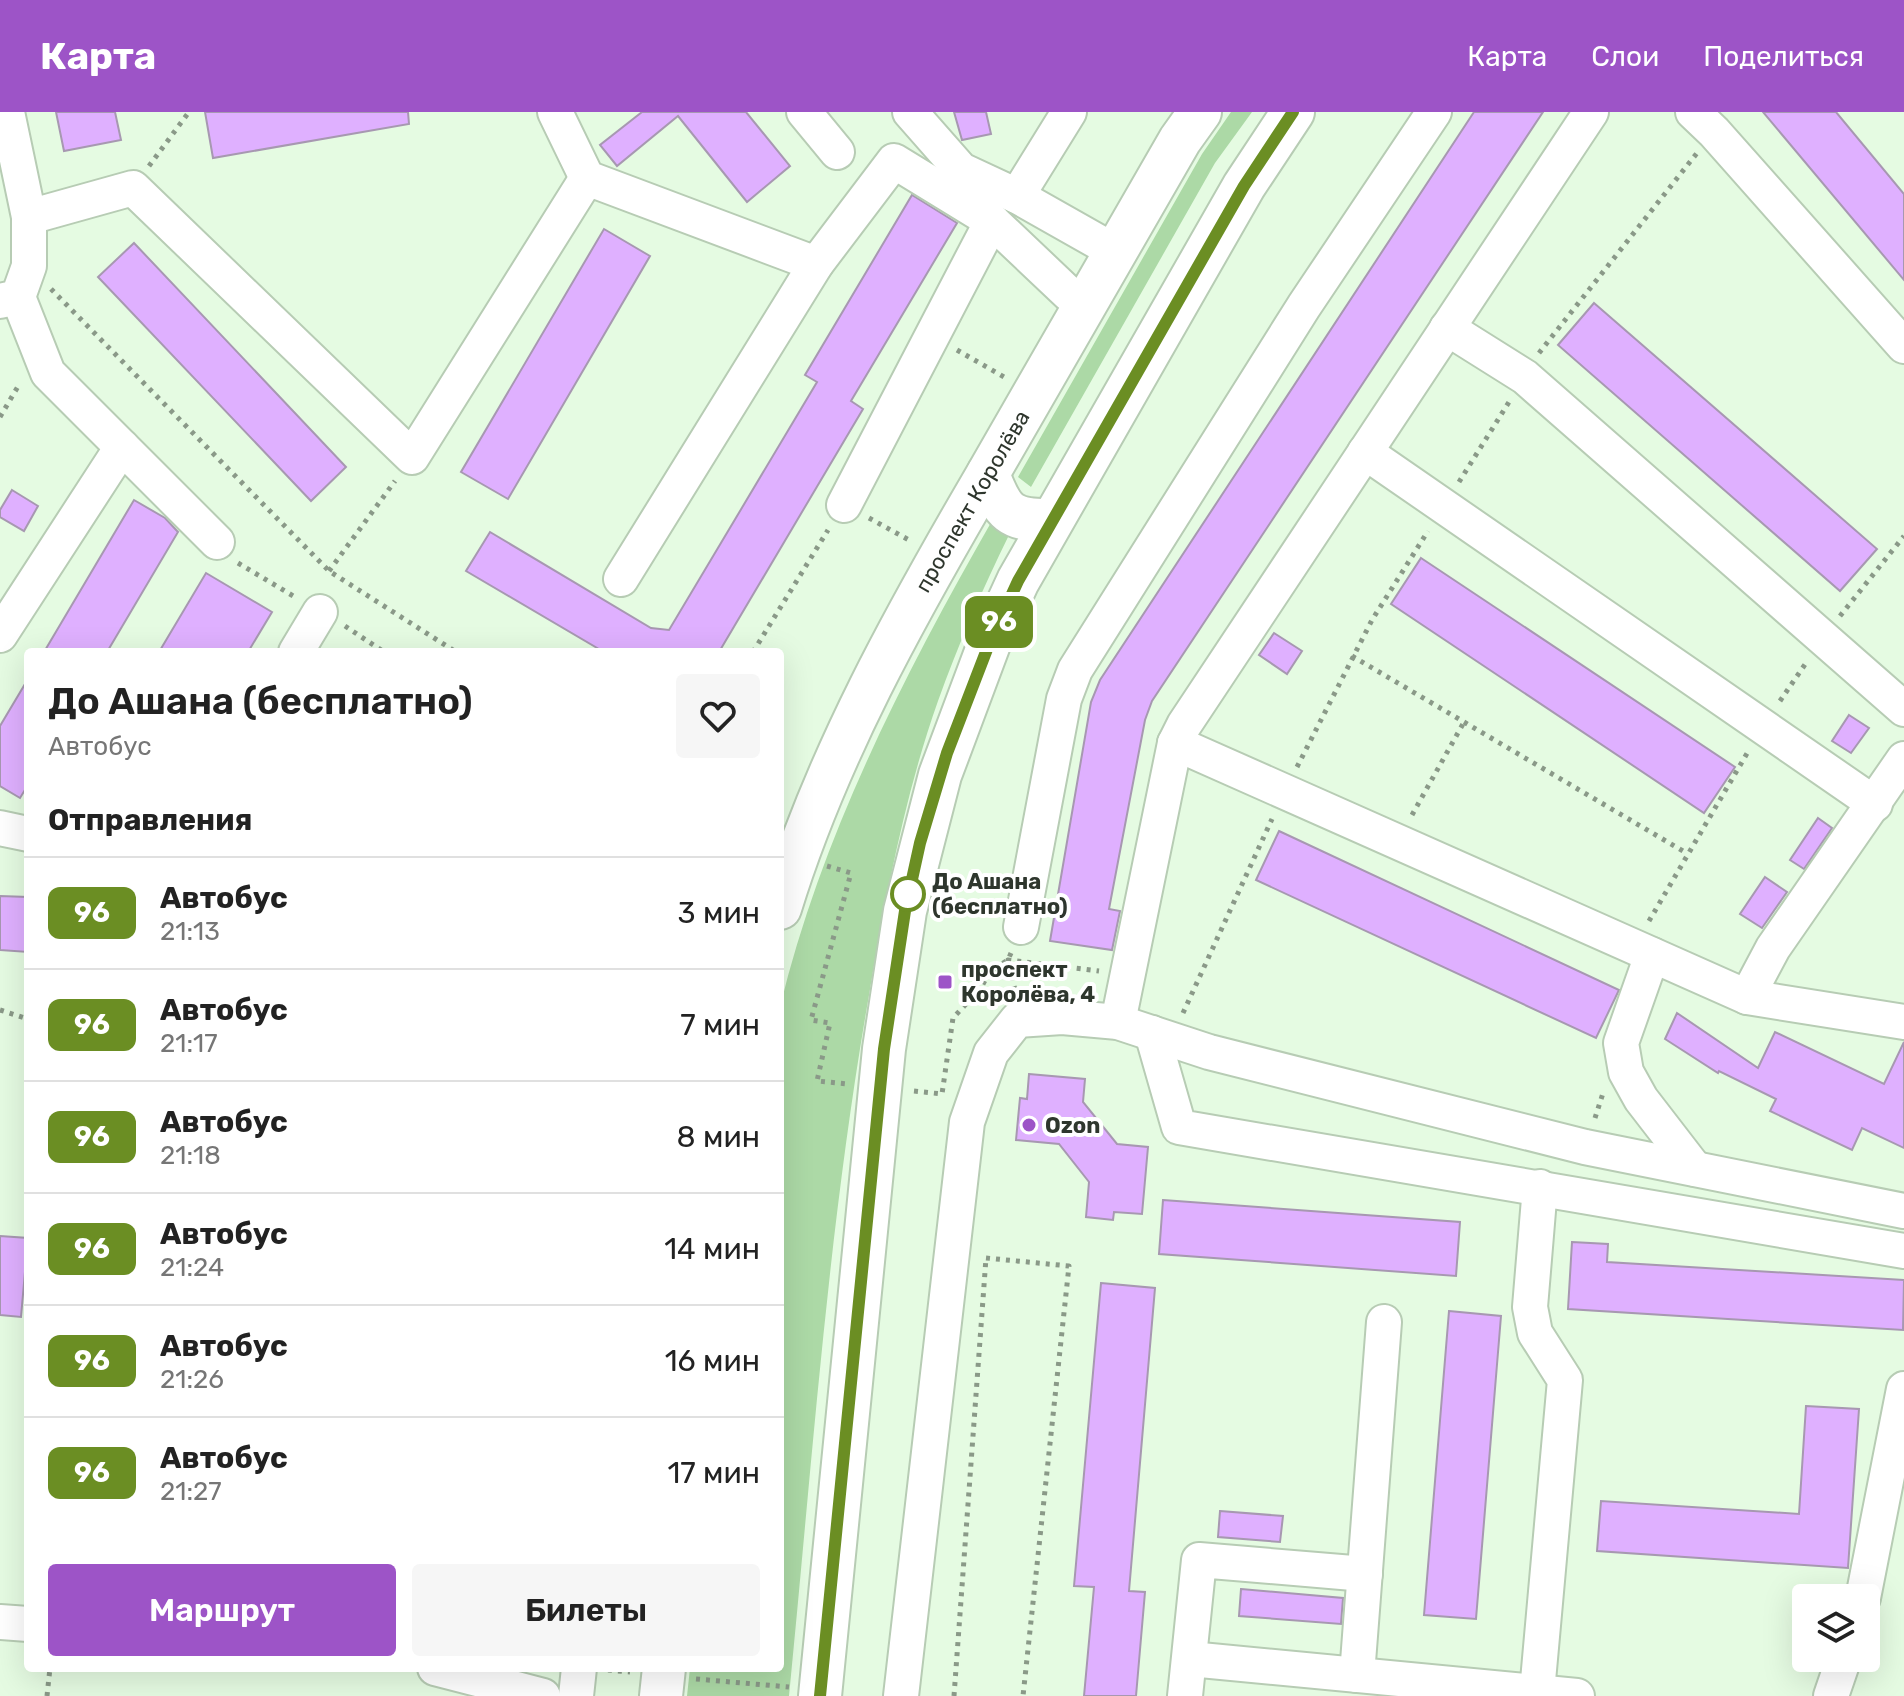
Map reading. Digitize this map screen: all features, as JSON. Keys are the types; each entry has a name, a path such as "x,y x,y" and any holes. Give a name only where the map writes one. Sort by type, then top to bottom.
{"main road":[{"name":"проспект Королёва","path":"784,881 790,840 841,751 887,652 1180,140 1200,112"},
{"path":"820,1693 884,1049 905,911 920,843 962,709 1012,593 1244,186 1293,112"},
{"path":"988,474 997,498 1013,516 1030,521 1052,520"}],"lane":[{"path":"7,112 29,217 16,288 48,373 217,542"},
{"path":"555,112 587,178 816,264"},
{"path":"804,112 837,152"},
{"path":"910,112 961,170 1017,196 1116,252"},
{"path":"1017,196 1069,112"},
{"path":"1021,927 1064,699 1075,670 1304,306 1434,112"},
{"path":"1118,1022 1175,743 1184,725 1591,112"},
{"path":"1704,122 1904,346"},
{"path":"621,579 816,264 894,161 992,221 1069,294 1085,304"},
{"path":"29,217 133,188 412,457 587,178"},
{"path":"844,505 992,221"},
{"path":"1447,328 1525,377 1904,709"},
{"path":"0,635 122,447"},
{"path":"1365,452 1875,804"},
{"path":"298,648 320,612"},
{"path":"1175,743 1747,997 1904,1022"},
{"path":"1747,997 1773,948 1904,759"},
{"path":"0,828 24,833"},
{"path":"1652,955 1621,1043 1626,1072 1641,1099 1695,1169"},
{"path":"901,1696 967,1122 991,1053 1017,1020 1062,1017 1118,1022 1209,1052 1585,1147 1904,1211"},
{"path":"1161,1036 1179,1127 1904,1251"},
{"path":"1537,1692 1565,1380 1535,1333 1530,1307 1540,1187"},
{"path":"1357,1675 1384,1322"},
{"path":"1866,1584 1904,1389"},
{"path":"1185,1696 1199,1560 1365,1574"},
{"path":"0,1622 24,1624"},
{"path":"1190,1659 1577,1696"},
{"path":"450,1672 543,1696"},
{"path":"576,1696 579,1672"},
{"path":"1831,1696 1839,1672"}],"path":[{"path":"133,188 189,112"},
{"path":"1161,1036 1352,656 1543,347 1704,122"},
{"path":"16,288 329,571 450,648"},
{"path":"932,336 1007,378"},
{"path":"329,571 412,457"},
{"path":"755,648 844,505 909,540"},
{"path":"1352,656 1688,854"},
{"path":"1398,842 1464,722"},
{"path":"1008,960 1128,975"},
{"path":"0,1010 24,1018"},
{"path":"952,1256 1069,1266 1023,1696"},
{"path":"954,1696 986,1258"},
{"path":"47,1696 50,1672"},
{"path":"616,1672 663,1680 820,1693"}],"green space":[{"path":"1231,112 1252,112 1215,163 1031,487 1018,477 1202,154"},
{"path":"993,519 1009,535 962,638 926,737 897,849 874,963 831,1260 789,1696 687,1696 690,1672 784,1672 784,993 819,879 843,817 928,636"}],"building":[{"path":"56,112 115,112 121,140 64,151"},
{"path":"205,112 408,112 409,124 213,158"},
{"path":"642,112 746,112 790,166 747,202 678,116 617,166 600,145"},
{"path":"954,112 986,112 991,134 962,140"},
{"path":"1474,112 1543,112 1152,701 1145,720 1109,909 1120,911 1112,950 1050,941 1091,702 1100,680"},
{"path":"1763,112 1836,112 1904,194 1904,280"},
{"path":"912,195 957,223 851,401 863,409 721,648 597,648 466,571 490,532 651,628 669,630 817,382 805,375"},
{"path":"604,229 650,256 508,499 461,472"},
{"path":"134,243 346,467 311,501 98,277"},
{"path":"1594,303 1877,549 1840,591 1558,345"},
{"path":"12,490 38,506 24,531 0,517 0,510"},
{"path":"134,500 165,518 178,532 109,648 46,648"},
{"path":"1421,558 1735,767 1704,813 1391,604"},
{"path":"206,573 272,612 250,648 161,648"},
{"path":"1274,633 1302,651 1287,674 1259,655"},
{"path":"24,686 24,792 20,798 0,786 0,726"},
{"path":"1849,715 1869,728 1851,753 1832,741"},
{"path":"1818,818 1832,828 1804,869 1790,860"},
{"path":"1279,831 1619,990 1596,1038 1256,880"},
{"path":"1765,877 1787,892 1762,928 1740,914"},
{"path":"0,896 24,897 24,952 0,950"},
{"path":"1677,1013 1758,1068 1775,1032 1884,1084 1904,1042 1904,1148 1862,1128 1852,1150 1770,1111 1776,1099 1718,1073 1665,1039"},
{"path":"1029,1074 1085,1079 1083,1102 1117,1144 1148,1147 1142,1214 1114,1212 1113,1220 1086,1217 1089,1182 1059,1144 1016,1140 1020,1098 1027,1099"},
{"path":"1163,1200 1460,1222 1456,1276 1159,1254"},
{"path":"0,1236 24,1238 21,1317 0,1315"},
{"path":"1572,1242 1608,1244 1607,1262 1904,1280 1903,1330 1568,1309"},
{"path":"1101,1283 1155,1288 1129,1591 1145,1592 1136,1696 1084,1696 1094,1587 1074,1586"},
{"path":"1449,1311 1501,1316 1476,1619 1424,1615"},
{"path":"1806,1406 1859,1409 1848,1568 1597,1551 1601,1501 1799,1514"},
{"path":"1220,1511 1283,1516 1280,1542 1218,1537"},
{"path":"1241,1589 1343,1598 1341,1624 1239,1616"}],"bus line":[{"name":"96","path":"820,1696 884,1049 905,911 920,843 940,775 962,709 1018,581 1244,186 1293,112"}],"place":[{"name":"До Ашана (бесплатно)","path":"908,894"},
{"name":"проспект Королёва, 4","path":"945,982"},
{"name":"Ozon","path":"1029,1125"}]}
